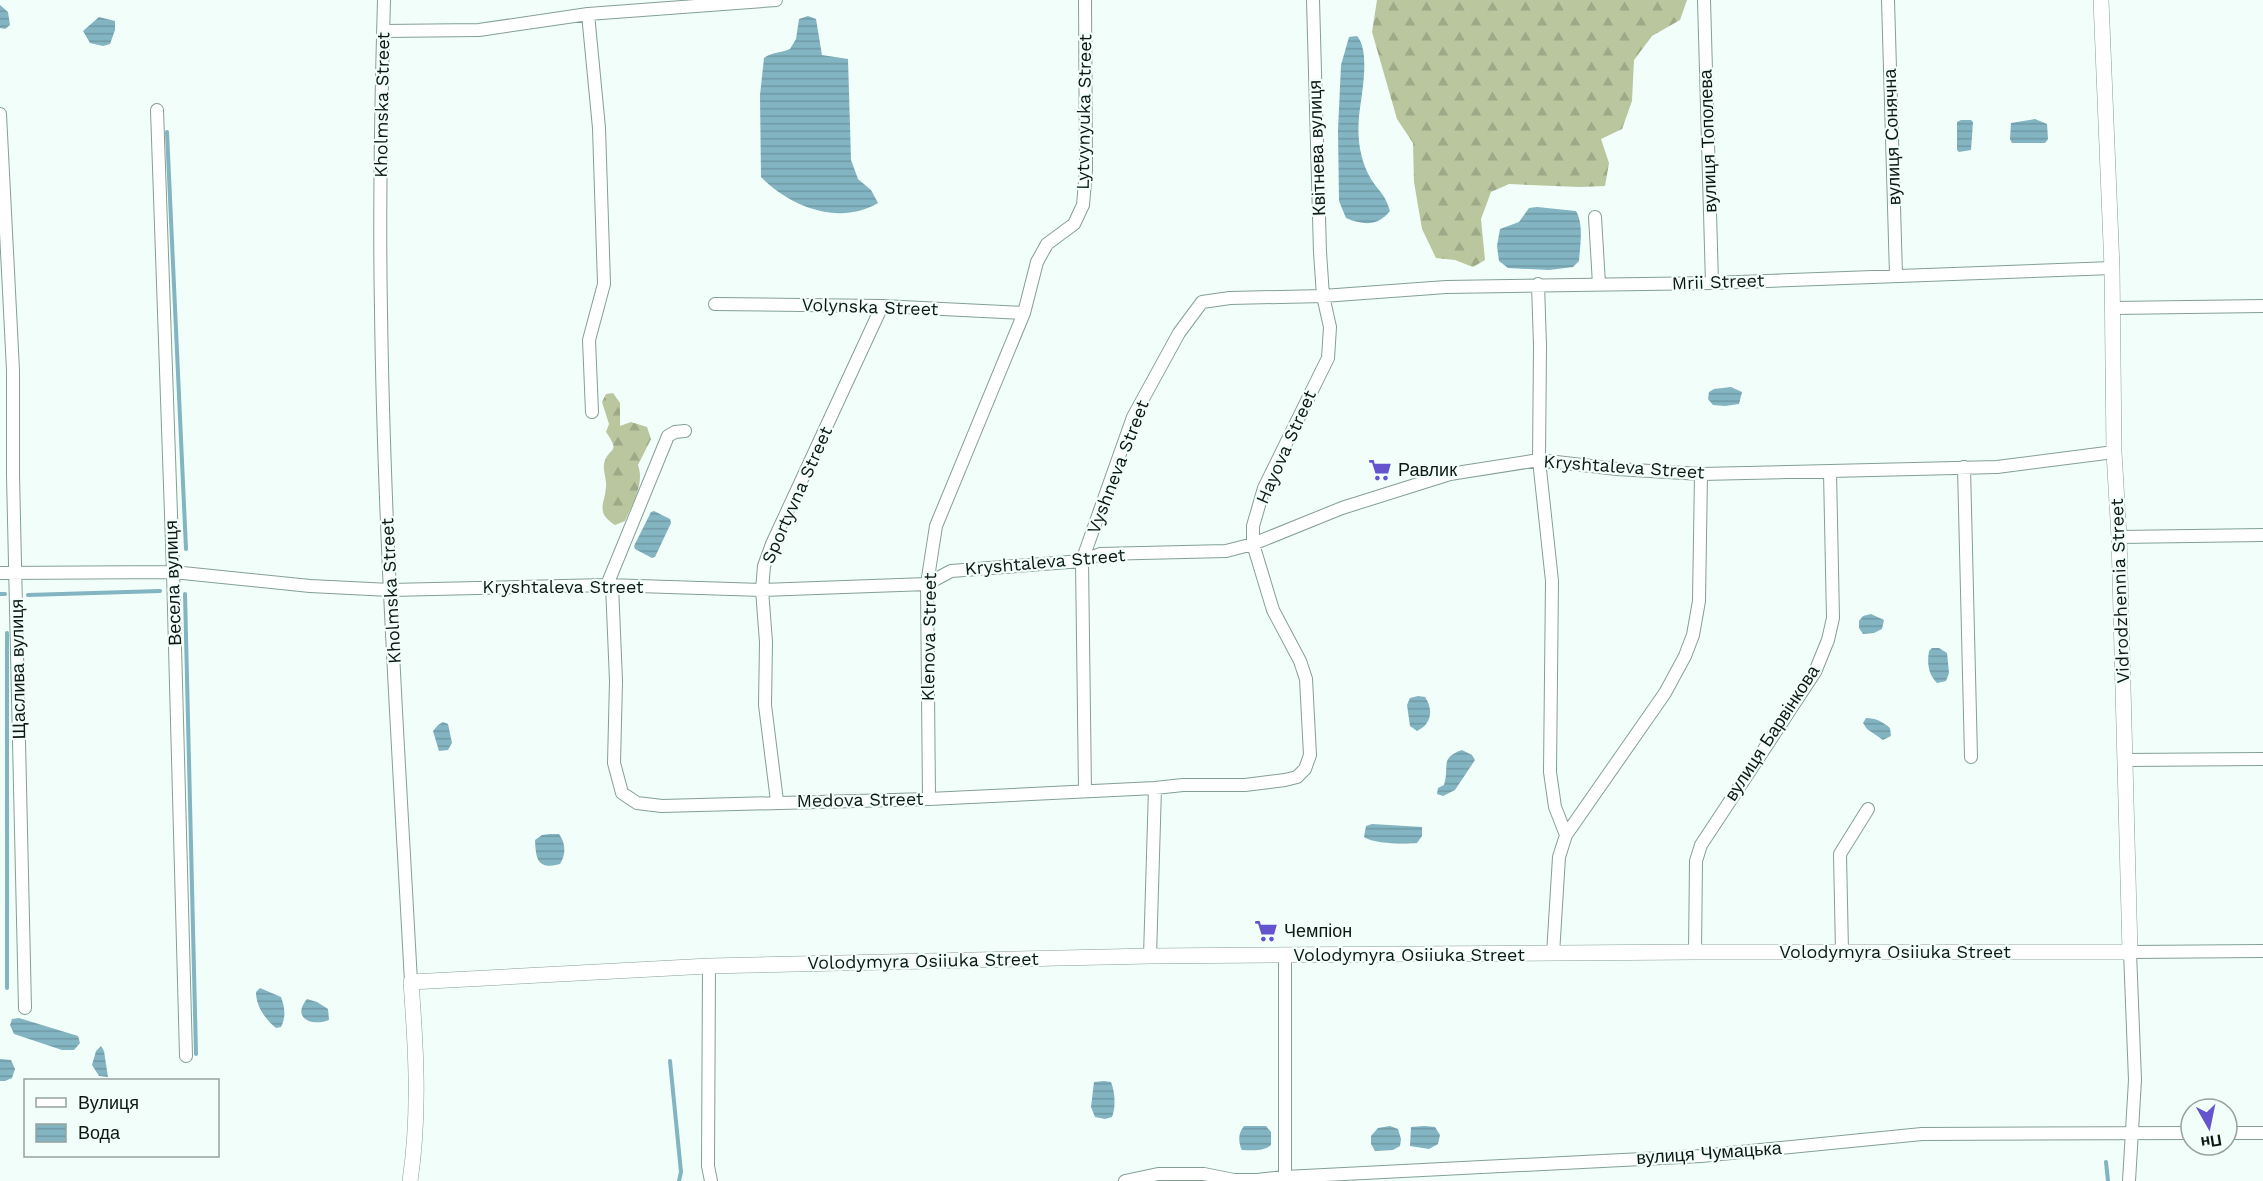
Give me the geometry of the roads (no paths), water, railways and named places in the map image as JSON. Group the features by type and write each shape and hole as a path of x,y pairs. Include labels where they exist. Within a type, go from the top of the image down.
{"street":[{"name":"Kholmska Street","path":"384,0 380,159 381,310 390,590 411,982 417,1051 417,1112 410,1181"},
{"path":"383,31 479,30 588,14 716,2 776,0"},
{"name":"Lytvynyuka Street","path":"1024,313 1037,262 1047,244 1074,224 1083,205 1086,170 1085,0"},
{"name":"Квітнева вулиця","path":"1313,0 1323,296"},
{"name":"вулиця Тополева","path":"1704,0 1712,283"},
{"name":"вулиця Сонячна","path":"1888,0 1896,275"},
{"name":"Vidrodzhennia Street","path":"2101,0 2112,268 2114,452 2119,537 2130,952 2136,1080 2129,1181"},
{"path":"588,14 599,128 604,284 589,340 592,412"},
{"name":"Весела вулиця","path":"157,110 173,572 186,1056"},
{"name":"Щаслива вулиця","path":"0,114 13,370 25,1008"},
{"path":"1595,217 1599,284"},
{"name":"Mrii Street","path":"1202,302 1230,298 1323,296 1446,287 1712,283 2112,268"},
{"path":"1538,284 1539,460 1552,581 1550,772 1555,807 1566,835"},
{"name":"Hayova Street","path":"1305,769 1310,754 1306,679 1300,661 1273,610 1253,544 1253,526 1264,488 1328,358 1330,327 1323,296"},
{"name":"Vyshneva Street","path":"1085,791 1082,561 1132,417 1179,333 1202,302"},
{"name":"Volynska Street","path":"715,304 882,306 1024,313"},
{"name":"Sportyvna Street","path":"777,801 765,705 766,642 762,590 764,566 772,544 882,306"},
{"path":"2113,308 2263,306"},
{"name":"Klenova Street","path":"929,799 927,584 936,526 1024,313"},
{"path":"610,585 668,436 675,432 685,431"},
{"name":"Kryshtaleva Street","path":"0,573 173,572 310,586 390,590 610,585 762,590 927,584 951,571 1082,561 1100,554 1226,551 1253,544 1342,508 1450,474 1539,460 1617,469 1701,474 1996,467 2114,452"},
{"path":"1964,466 1971,757"},
{"name":"вулиця Барвінкова","path":"1695,952 1695,861 1701,845 1815,672 1828,640 1833,618 1830,472"},
{"path":"1553,954 1559,857 1566,835 1665,693 1685,656 1693,635 1699,602 1701,474"},
{"path":"2119,537 2263,535"},
{"name":"Medova Street","path":"610,585 616,681 614,763 622,793 637,803 662,806 777,801 929,799 1183,785 1245,785 1297,777 1305,769"},
{"path":"2125,760 2263,759"},
{"path":"1150,956 1155,788"},
{"path":"1842,951 1840,854 1868,809"},
{"name":"Volodymyra Osiiuka Street","path":"411,982 709,966 1150,956 1842,951 2263,951"},
{"path":"1285,955 1285,1177"},
{"path":"709,966 708,1166 711,1181"},
{"name":"вулиця Чумацька","path":"1125,1181 1158,1174 1204,1174 1257,1180 1701,1156 1922,1134 2179,1133"},
{"path":"2239,1133 2263,1133"}],"water":[{"path":"0,5 8,12 10,25 5,29 0,28"},
{"path":"808,16 816,19 822,55 848,59 851,160 858,179 871,190 878,203 863,210 832,213 816,210 786,197 761,177 760,95 764,58 790,49 796,39 799,19"},
{"path":"99,17 115,21 115,30 110,44 103,46 90,43 83,31"},
{"path":"1357,36 1364,52 1358,125 1360,149 1367,172 1384,197 1390,211 1380,220 1369,223 1346,218 1339,201 1338,130 1341,65 1349,37"},
{"path":"2035,119 2047,124 2048,139 2045,143 2012,143 2011,123"},
{"path":"1961,120 1973,122 1971,150 1959,152 1957,150 1957,122"},
{"path":"1529,208 1576,211 1580,222 1581,242 1579,261 1573,267 1549,270 1508,268 1499,261 1497,246 1500,229 1519,222"},
{"path":"1731,387 1742,392 1739,404 1713,405 1708,399 1709,392 1714,389"},
{"path":"654,511 670,519 671,523 655,557 652,558 635,549 634,546 651,512"},
{"path":"1871,614 1884,620 1882,629 1874,633 1863,634 1859,628 1859,621 1863,616"},
{"path":"1932,648 1939,648 1947,653 1949,673 1946,681 1937,683 1930,672 1928,655"},
{"path":"1425,697 1428,702 1430,717 1417,731 1410,726 1407,705 1410,698"},
{"path":"1866,718 1885,724 1890,728 1891,736 1883,740 1867,729 1863,723"},
{"path":"443,722 448,724 452,743 448,750 439,751 433,731"},
{"path":"1462,750 1472,755 1475,760 1455,790 1443,796 1437,794 1438,788 1444,785 1450,756"},
{"path":"1372,824 1422,827 1422,836 1417,843 1375,841 1364,837 1366,826"},
{"path":"559,834 563,841 564,853 560,864 542,864 537,858 535,840 542,835"},
{"path":"260,988 281,997 284,1020 281,1027 276,1028 262,1012 256,992"},
{"path":"307,999 328,1009 329,1020 316,1022 302,1016 301,1011"},
{"path":"19,1018 78,1036 80,1043 74,1050 62,1050 14,1034 10,1025 12,1019"},
{"path":"101,1046 104,1051 108,1077 99,1076 92,1065 96,1051"},
{"path":"0,1059 11,1060 15,1069 12,1078 5,1081 0,1081"},
{"path":"1094,1082 1111,1082 1114,1100 1112,1117 1105,1119 1095,1117 1091,1107"},
{"path":"1244,1126 1266,1126 1271,1132 1271,1145 1261,1150 1242,1150 1239,1138"},
{"path":"1390,1126 1398,1129 1401,1139 1400,1146 1393,1150 1375,1151 1371,1144 1371,1136 1378,1128"},
{"path":"1411,1127 1435,1127 1440,1135 1438,1144 1429,1149 1410,1146"}],"waterway":[{"path":"167,132 186,549"},
{"path":"28,595 160,591"},
{"path":"0,594 5,594"},
{"path":"185,594 196,1054"},
{"path":"7,633 7,988"},
{"path":"670,1061 681,1172 679,1181"},
{"path":"2106,1162 2108,1181"}],"place":[{"name":"Равлик","path":"1380,470"},
{"name":"Чемпіон","path":"1266,931"}]}
